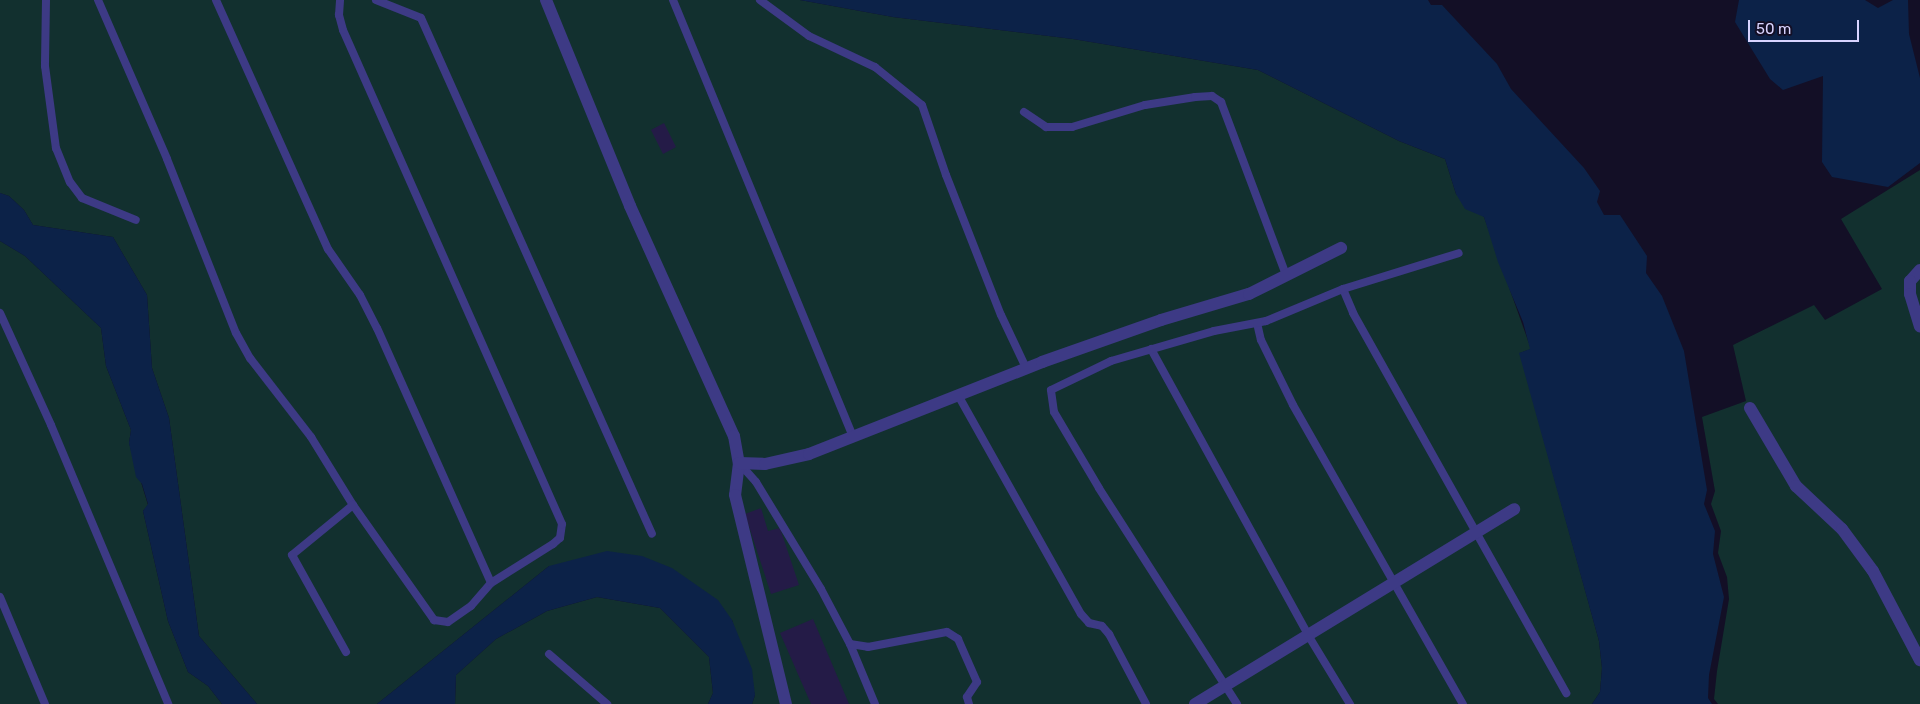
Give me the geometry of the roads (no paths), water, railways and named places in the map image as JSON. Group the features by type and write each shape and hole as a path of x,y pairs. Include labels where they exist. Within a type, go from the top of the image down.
{"street":[{"path":"546,0 630,206 734,436 739,462 735,495 786,704"},
{"path":"739,462 765,464 809,454 1026,368 1161,320 1249,294 1341,248"},
{"path":"1920,270 1910,281 1910,294 1920,327"},
{"path":"1750,408 1796,486 1842,529 1873,571 1917,646 1920,660"},
{"path":"1195,704 1514,509"}],"lane":[{"path":"46,0 45,66 56,148 70,182 82,198 136,220"},
{"path":"98,0 171,168 236,333 271,387 311,437 353,505 434,620 441,624 456,618 491,584 553,544 560,538 562,524 343,30 339,15 340,0"},
{"path":"216,0 328,249 360,295 377,328 491,584"},
{"path":"376,0 421,18 652,534"},
{"path":"673,0 853,436"},
{"path":"760,0 809,36 875,67 922,105 949,185 1001,315 1026,368"},
{"path":"1024,112 1046,127 1072,127 1154,104 1212,96 1221,102 1286,275"},
{"path":"1237,704 1227,685 1099,488 1054,412 1051,390 1111,361 1151,349 1257,323 1297,310 1343,290 1459,253"},
{"path":"1343,290 1353,313 1566,693"},
{"path":"0,313 51,425 168,704"},
{"path":"1257,323 1262,340 1293,405 1396,581 1463,704"},
{"path":"1151,349 1308,634 1350,704"},
{"path":"958,395 1082,614 1089,623 1102,626 1109,634 1146,704"},
{"path":"739,462 756,482 821,589 850,644 875,704"},
{"path":"346,652 292,555 353,505"},
{"path":"0,597 44,704"},
{"path":"850,644 868,647 947,632 958,640 977,682 967,697 969,704"},
{"path":"549,654 607,704"}],"water":[{"path":"800,0 1428,0 1431,5 1442,5 1497,64 1511,89 1584,168 1600,191 1597,202 1604,215 1620,215 1647,256 1646,273 1662,296 1684,351 1707,490 1704,504 1715,531 1713,554 1724,597 1709,675 1708,698 1712,704 1592,704 1600,692 1602,668 1599,641 1519,353 1530,349 1523,322 1498,262 1484,217 1465,209 1456,194 1445,159 1399,141 1258,70 1073,39 893,17"},
{"path":"1739,0 1865,0 1878,8 1893,0 1908,0 1909,34 1920,78 1920,163 1888,187 1832,177 1822,162 1823,76 1783,90 1770,79 1735,22"},
{"path":"0,193 9,196 24,210 33,225 113,237 147,295 152,368 169,418 199,636 257,704 222,704 208,686 188,672 168,621 143,511 148,504 142,484 136,477 129,443 131,430 106,366 101,328 25,256 0,241"},
{"path":"607,551 642,556 672,568 718,600 732,620 752,669 755,695 752,704 708,704 713,693 709,657 660,608 597,597 547,611 496,639 456,675 455,704 377,704 549,566"}]}
